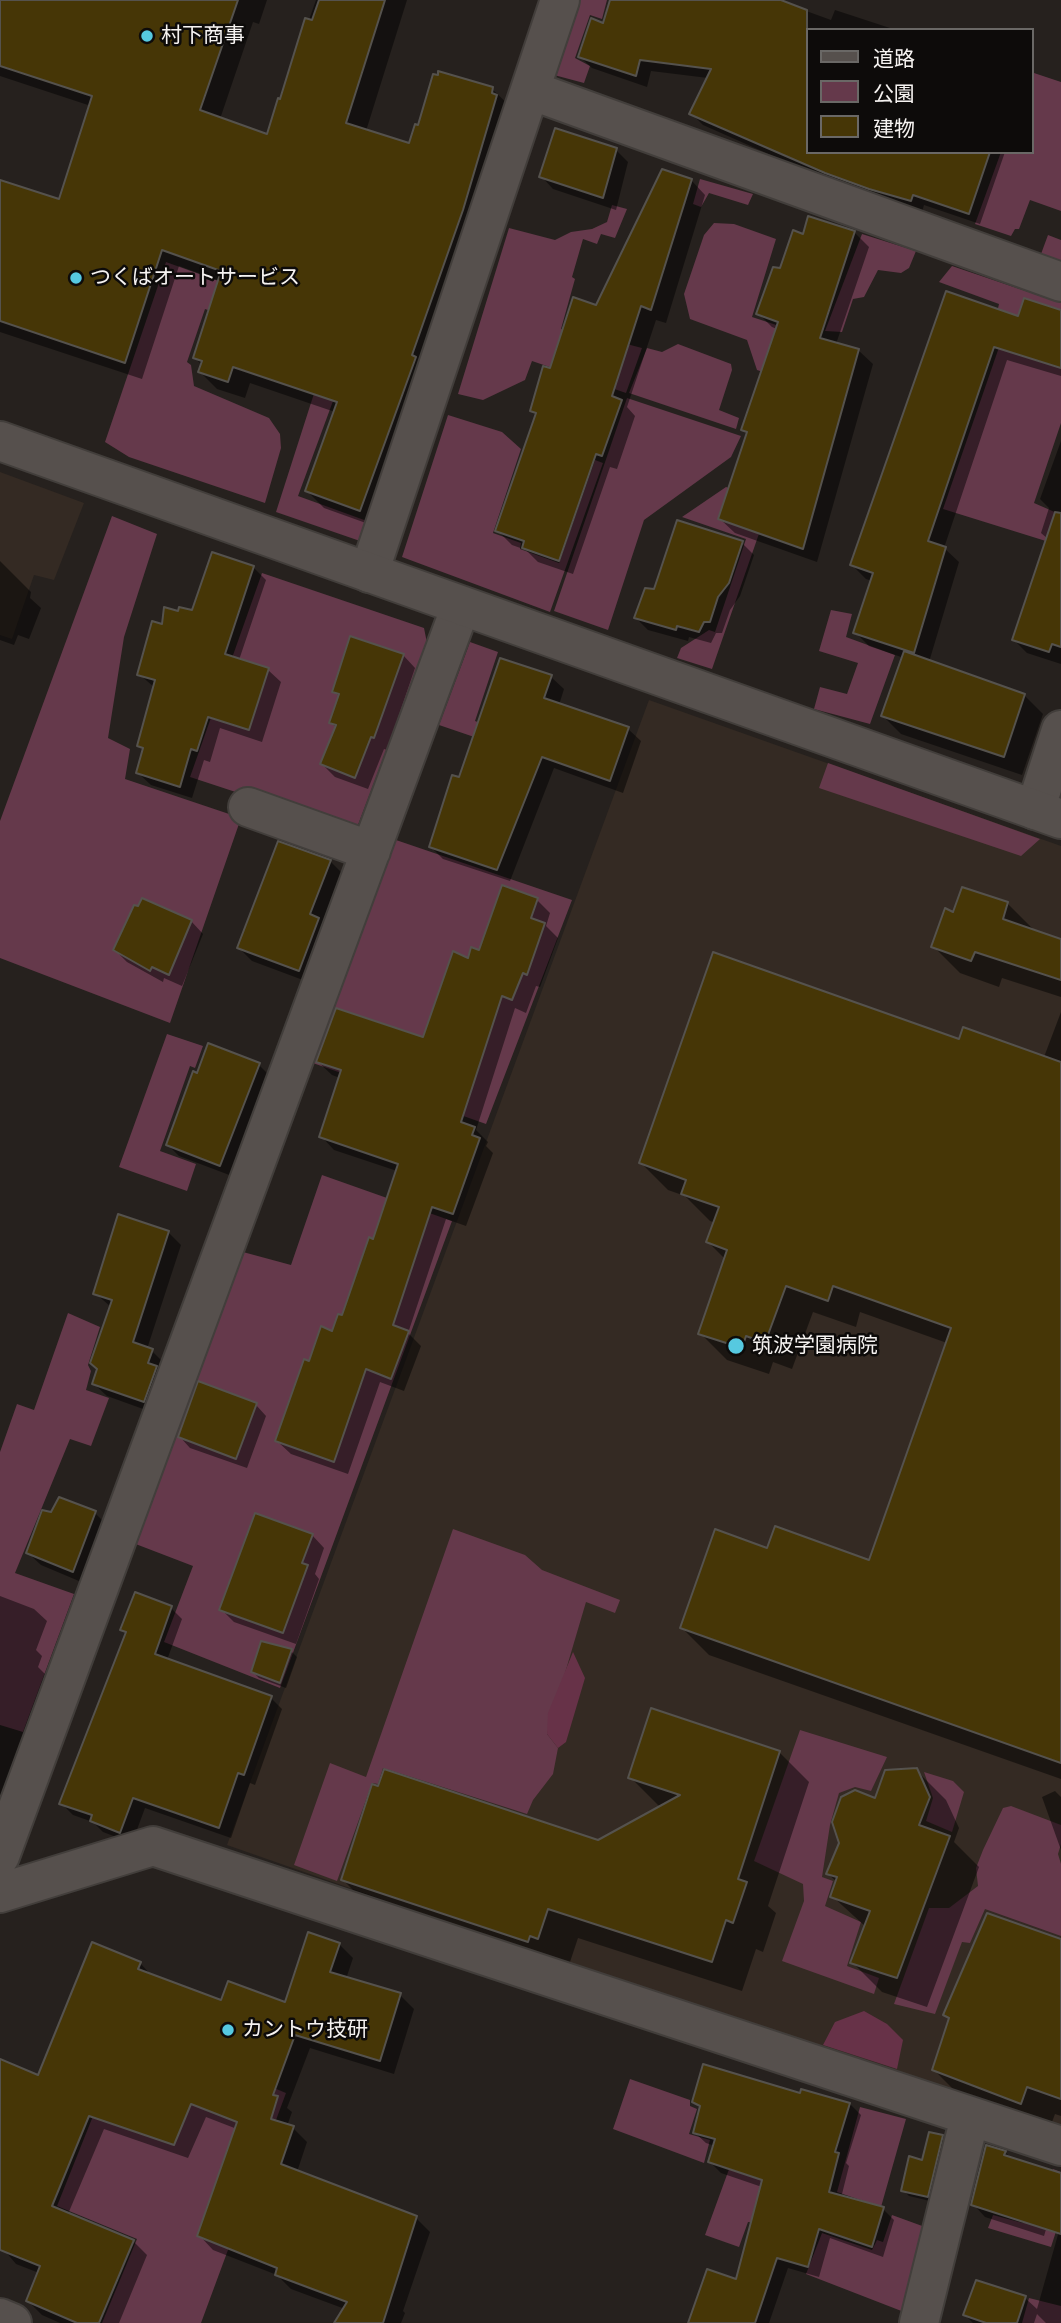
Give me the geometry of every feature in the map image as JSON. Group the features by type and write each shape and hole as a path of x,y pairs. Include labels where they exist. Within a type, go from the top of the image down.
{"street":[{"path":"369,573 560,0"},
{"path":"530,90 1061,282"},
{"path":"0,441 1048,814 1061,730"},
{"path":"0,1856 461,606"},
{"path":"248,807 371,850"},
{"path":"0,1893 153,1846 1061,2146"},
{"path":"919,2323 970,2117"},
{"path":"0,2318 12,2323"}],"shaded area":[{"path":"0,472 84,503 54,580 34,575 12,639 0,635"},
{"name":"筑波学園病院","path":"649,700 1061,846 1061,2129 715,2016 227,1845"},
{"path":"573,1652 585,1678 566,1742 558,1748 547,1734 548,1713"},
{"path":"864,2011 887,2024 903,2040 897,2069 823,2045 835,2022"}],"green space":[{"path":"578,0 607,0 602,19 590,15 575,58 590,66 584,83 554,75"},
{"path":"1033,73 1061,82 1061,211 1030,200 1019,229 1015,229 1011,236 975,224 1000,154 1033,154"},
{"path":"700,179 753,194 748,205 709,193 701,207 693,204"},
{"path":"612,205 627,209 615,238 601,234 597,244 583,239 561,329 600,343 604,338 642,348 626,393 532,361 525,380 483,400 458,394 509,228 555,240 571,232 592,229 607,222"},
{"path":"714,223 734,224 776,239 752,317 822,340 806,386 757,370 747,340 690,319 684,294 704,235"},
{"path":"862,234 916,251 909,268 901,273 878,270 864,297 853,299 842,332 825,331"},
{"path":"1048,235 1061,240 1061,261 1041,254"},
{"path":"166,262 263,297 256,326 205,309 187,362 191,365 194,386 269,418 280,434 281,448 265,503 129,457 105,442"},
{"path":"952,266 1061,303 1061,423 1034,503 1057,513 1049,542 943,509 1006,327 995,321 999,304 939,282"},
{"path":"335,328 357,336 298,496 367,521 360,541 276,512"},
{"path":"678,344 731,364 732,370 719,410 739,418 736,429 629,393 647,348 662,352"},
{"path":"627,398 741,436 731,457 644,520 608,630 554,611"},
{"path":"448,415 502,432 521,449 493,533 521,543 520,549 559,563 595,460 603,463 550,612 402,557"},
{"path":"726,487 770,502 712,669 677,658 681,648 709,630 715,632 746,539 682,517"},
{"path":"112,516 157,534 124,637 108,738 130,749 125,779 241,818 170,1023 0,958 0,821"},
{"path":"262,573 424,628 427,643 358,825 351,830 190,777"},
{"path":"831,610 852,614 846,637 895,655 870,724 814,709 820,687 847,694 858,663 819,651"},
{"path":"470,642 498,652 475,721 528,740 524,754 439,725"},
{"path":"828,763 1040,839 1021,856 819,788"},
{"path":"396,840 572,900 486,1124 310,1062"},
{"path":"167,1034 203,1046 195,1068 190,1066 160,1151 196,1164 187,1191 119,1167"},
{"path":"322,1175 452,1221 280,1688 164,1642 193,1566 133,1543 243,1252 291,1265"},
{"path":"68,1313 100,1327 88,1365 91,1371 86,1390 109,1398 91,1446 70,1439 15,1573 74,1594 23,1732 0,1725 0,1452 17,1404 34,1410"},
{"path":"453,1529 525,1555 542,1570 620,1600 615,1613 586,1602 547,1734 558,1748 553,1774 533,1800 527,1814 383,1768 378,1784 372,1783 337,1881 294,1865 330,1763 366,1777"},
{"path":"800,1730 887,1757 871,1791 855,1787 839,1793 830,1825 822,1877 833,1881 825,1906 861,1922 847,1966 879,1978 874,1994 782,1961 804,1901 803,1884 754,1861"},
{"path":"924,1772 953,1781 964,1792 952,1832 926,1821 933,1798"},
{"path":"1011,1806 1061,1825 1058,1854 1061,1864 1061,1936 985,1909 970,1943 962,1942 935,2014 894,2004 929,1908 949,1908 978,1886 976,1868 983,1850 1003,1808"},
{"path":"152,2037 286,2093 201,2323 102,2323 137,2239 57,2206 101,2096"},
{"path":"630,2079 690,2100 690,2106 697,2109 689,2134 710,2140 704,2163 613,2129"},
{"path":"860,2107 906,2119 881,2207 837,2192"},
{"path":"740,2139 770,2149 757,2223 748,2222 739,2247 705,2235"},
{"path":"1053,2169 1061,2172 1061,2216 1051,2247 988,2228 993,2215 1023,2223 1026,2218 1036,2221"},
{"path":"892,2215 925,2227 904,2312 806,2274 822,2233 872,2250 877,2240 883,2242"},
{"path":"1029,2298 1061,2306 1061,2323 1022,2323"}],"building":[{"path":"0,0 238,0 200,110 267,134 305,18 312,20 319,0 385,0 346,123 409,143 415,124 418,125 433,74 438,75 438,71 493,87 492,93 497,95 463,210 412,355 416,357 360,511 305,491 337,402 233,367 228,382 198,372 202,361 193,358 221,271 162,250 125,363 0,321 0,180 59,199 92,96 0,66"},
{"path":"610,0 781,0 807,10 806,154 989,154 969,214 913,195 911,201 869,189 825,173 689,114 711,69 640,60 636,76 578,57 591,18 603,23"},
{"path":"555,128 617,148 603,198 539,177"},
{"path":"662,169 692,179 651,310 641,306 612,396 622,400 602,456 596,454 559,561 522,548 524,541 495,531 536,413 530,411 543,366 550,368 573,297 596,305"},
{"path":"808,216 855,231 820,338 859,349 803,549 718,519 747,432 741,430 778,322 756,314 773,267 780,268 793,230 803,234"},
{"path":"946,291 1018,316 1024,298 1061,310 1061,368 994,347 928,541 946,547 914,653 853,633 873,573 850,565"},
{"path":"1055,512 1061,513 1061,647 1052,644 1049,652 1012,640"},
{"path":"677,520 743,541 729,583 718,597 710,622 704,622 699,632 677,626 676,630 634,618 645,588 654,589"},
{"path":"212,552 254,566 225,654 269,668 249,730 208,717 197,751 191,749 180,787 136,773 143,748 137,746 155,680 137,675 152,621 162,624 164,607 178,611 179,607 192,610"},
{"path":"350,636 404,654 374,738 371,737 355,778 320,764 336,725 329,723 339,694 332,692"},
{"path":"904,651 1025,694 1004,757 881,716"},
{"path":"500,658 552,675 544,698 629,727 610,781 542,757 497,870 429,847 452,775 459,777"},
{"path":"278,841 331,860 310,914 319,918 299,971 237,948"},
{"path":"502,885 538,898 531,918 545,923 527,975 523,973 512,1000 502,996 461,1122 475,1127 472,1135 480,1138 453,1214 432,1207 393,1325 409,1331 391,1379 366,1369 334,1462 275,1441 304,1359 309,1361 321,1326 332,1331 338,1314 342,1315 369,1237 373,1239 398,1164 319,1137 341,1070 316,1062 336,1008 423,1037 453,951 468,958 471,947 479,950"},
{"path":"962,887 1008,902 1003,919 1061,939 1061,980 975,952 971,961 931,947 945,908 953,912"},
{"path":"142,898 192,920 169,975 152,967 150,971 113,950 134,905 138,906"},
{"path":"713,952 959,1039 963,1027 1061,1062 1061,1763 680,1628 715,1529 767,1548 775,1526 869,1560 951,1328 833,1286 828,1301 786,1286 765,1343 746,1336 742,1348 698,1334 727,1250 706,1242 719,1207 681,1194 686,1180 639,1163"},
{"path":"208,1043 260,1063 220,1166 166,1145 193,1071 197,1073"},
{"path":"118,1214 169,1231 133,1342 153,1349 148,1363 157,1366 144,1402 92,1384 97,1369 90,1363 112,1300 93,1294"},
{"path":"198,1381 257,1403 236,1459 178,1437"},
{"path":"59,1497 96,1511 73,1572 26,1553 42,1510 51,1512"},
{"path":"255,1513 313,1534 302,1563 308,1565 283,1633 219,1610"},
{"path":"135,1592 172,1606 155,1654 272,1696 244,1775 238,1773 219,1828 133,1798 120,1833 90,1821 92,1815 59,1804 126,1632 120,1630"},
{"path":"261,1641 292,1649 280,1683 251,1672"},
{"path":"651,1708 780,1751 738,1879 747,1882 733,1923 726,1920 712,1962 548,1909 538,1939 530,1936 528,1942 341,1880 372,1784 378,1786 384,1769 598,1840 680,1795 628,1778"},
{"path":"917,1768 930,1797 919,1825 950,1836 897,1978 850,1963 870,1911 830,1897 837,1877 826,1874 839,1843 832,1822 841,1797 855,1790 875,1798 885,1770"},
{"path":"987,1913 1061,1939 1061,2099 1027,2087 1021,2104 932,2070 949,2018 943,2015"},
{"path":"308,1932 340,1943 330,1972 401,1993 380,2061 295,2035 273,2095 278,2096 271,2119 294,2126 281,2164 417,2216 383,2323 334,2323 347,2302 275,2275 277,2268 197,2236 237,2122 191,2104 174,2145 89,2116 52,2206 134,2240 99,2323 77,2323 26,2301 40,2266 0,2250 0,2059 38,2075 92,1942 141,1962 138,1969 221,2000 228,1981 285,2002"},
{"path":"703,2064 800,2093 801,2089 850,2103 835,2152 839,2153 829,2192 884,2207 872,2247 819,2229 808,2267 777,2258 755,2323 688,2323 707,2269 736,2279 762,2180 708,2162 715,2139 693,2133 700,2106 692,2102"},
{"path":"929,2132 943,2135 928,2197 901,2191 909,2156 922,2160"},
{"path":"986,2145 1006,2151 1004,2155 1061,2173 1061,2234 971,2205"},
{"path":"976,2280 1026,2296 1017,2323 986,2323 963,2315"}],"place":[{"name":"村下商事","path":"147,36"},
{"name":"つくばオートサービス","path":"76,278"},
{"name":"筑波学園病院","path":"736,1346"},
{"name":"カントウ技研","path":"228,2030"}]}
